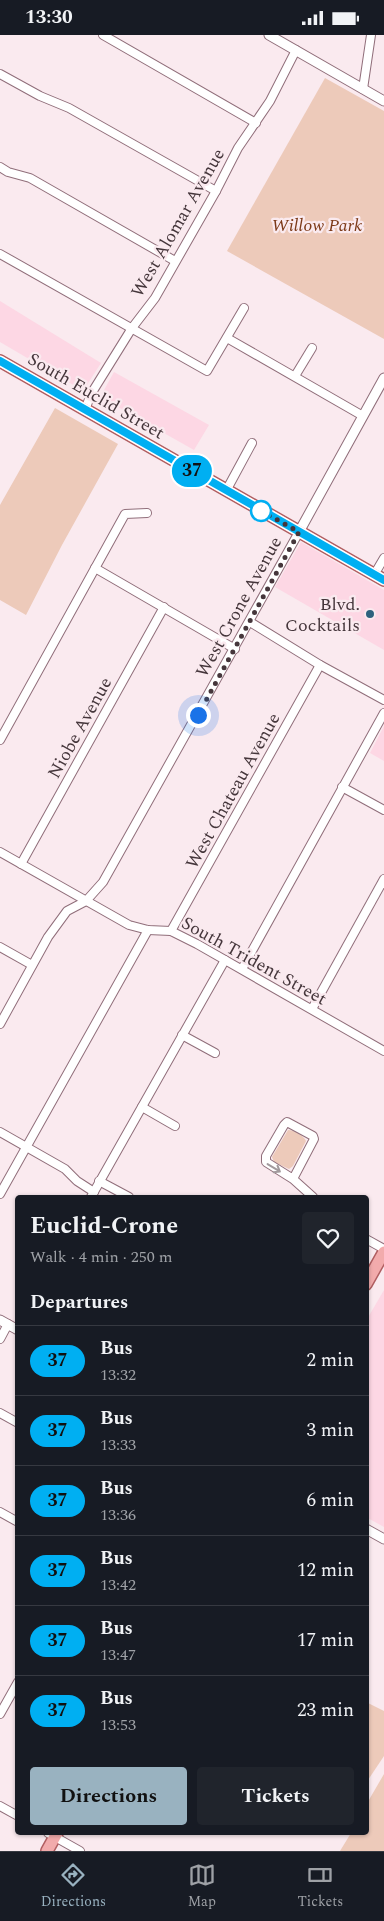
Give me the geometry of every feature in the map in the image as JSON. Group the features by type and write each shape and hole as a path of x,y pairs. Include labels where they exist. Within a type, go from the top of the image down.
{"main road":[{"name":"South Euclid Street","path":"0,361 379,577"},
{"path":"369,1278 384,1250"},
{"path":"47,1851 53,1835"}],"street":[{"path":"103,35 256,123"},
{"path":"269,35 384,101"},
{"path":"363,89 371,35"},
{"name":"West Alomar Avenue","path":"85,410 91,394 132,329 155,298 216,191 238,148 270,101 296,51"},
{"path":"0,74 40,96 69,108 216,191"},
{"path":"0,167 8,172 30,178 175,261"},
{"path":"0,254 207,371 244,309"},
{"path":"227,338 363,416"},
{"path":"294,376 312,348"},
{"name":"West Crone Avenue","path":"0,1024 48,937 67,911 86,901 103,882 235,649 384,378"},
{"path":"226,491 252,443"},
{"path":"0,740 125,514 147,513"},
{"path":"379,577 384,558"},
{"path":"96,568 235,649"},
{"name":"Niobe Avenue","path":"21,864 164,607"},
{"path":"250,622 320,665 384,700"},
{"name":"West Chateau Avenue","path":"171,931 320,665"},
{"path":"242,969 384,713"},
{"path":"342,787 384,810"},
{"name":"South Trident Street","path":"0,852 129,925 148,930 171,931 384,1050"},
{"path":"312,1009 384,879"},
{"path":"0,1194 148,930"},
{"path":"0,947 32,965"},
{"path":"0,1132 65,1169 92,1195 225,960"},
{"path":"182,1035 215,1053"},
{"path":"142,1107 175,1126"},
{"path":"293,1179 314,1137 288,1122 284,1125 266,1160 268,1165 293,1179 311,1195"},
{"path":"99,1181 125,1195"},
{"path":"369,1241 384,1250"},
{"path":"0,1339 12,1326"},
{"path":"0,1413 15,1421"},
{"path":"0,1512 15,1520"},
{"path":"369,1531 384,1539"},
{"path":"0,1713 15,1687"},
{"path":"0,1806 15,1814"},
{"path":"55,1835 80,1851"}],"shaded area":[{"path":"0,301 101,363 85,388 75,386 0,342"},
{"path":"114,372 209,425 194,450 104,398 103,392"},
{"path":"301,542 384,590 384,650 275,587"},
{"path":"384,726 384,761 370,753"},
{"path":"384,1290 384,1527 369,1519 369,1316"}],"green space":[{"name":"Willow Park","path":"325,78 384,111 384,339 227,251"},
{"path":"55,408 118,444 26,615 0,600 0,505"},
{"path":"288,1130 303,1137 306,1141 293,1166 289,1169 274,1162 272,1157"},
{"path":"369,1704 384,1711 384,1756 369,1778"},
{"path":"384,1774 384,1851 340,1851 350,1835 369,1835 369,1800"}],"bus line":[{"name":"37","path":"0,361 384,580"}],"place":[{"name":"Blvd. Cocktails","path":"370,614"}],"route":[{"path":"198,715 299,532 258,509 261,511"}]}
